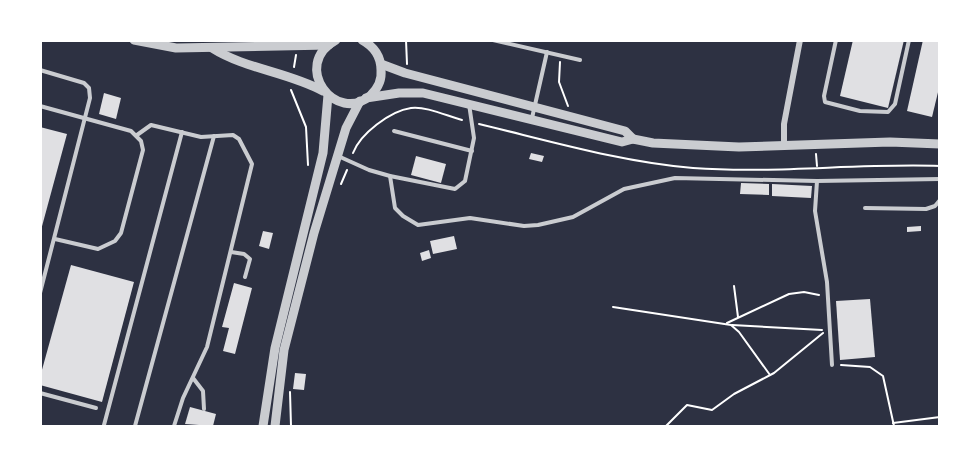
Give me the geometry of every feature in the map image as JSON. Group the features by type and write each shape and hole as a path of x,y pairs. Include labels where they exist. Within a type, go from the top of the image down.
{"street":[{"path":"134,40 176,48 333,43"},
{"path":"275,426 284,350 314,233 346,128 363,99 379,83 381,64 372,44 362,40"},
{"path":"784,145 784,124 800,40"},
{"path":"263,426 275,348 323,153 327,94 320,83 317,68 320,58 333,43"},
{"path":"212,48 230,59 291,77 343,102 399,93 423,93 622,142 633,139 653,143 739,147 890,142 939,144"},
{"path":"381,64 405,73 625,131 633,139"}],"lane":[{"path":"493,40 580,60"},
{"path":"836,40 824,96 825,102 877,113 888,112 895,104 909,40"},
{"path":"532,119 548,52"},
{"path":"40,70 87,85 90,98 40,294"},
{"path":"338,156 390,176 455,189 465,181 472,151 475,130 468,109 469,103"},
{"path":"40,106 137,135"},
{"path":"137,135 152,125 201,137 223,134 238,139 252,164 207,348 174,426"},
{"path":"394,131 472,151"},
{"path":"104,425 182,132"},
{"path":"55,239 98,249 115,241 121,233 143,150 137,135"},
{"path":"135,426 214,136"},
{"path":"390,176 395,208 418,225 471,218 524,226 573,217 624,189 675,178 817,181 939,179"},
{"path":"817,181 815,211 824,260 832,365"},
{"path":"865,208 927,209 935,206 939,200"},
{"path":"231,252 250,259 245,277"},
{"path":"40,261 48,264"},
{"path":"193,378 203,391 204,409"},
{"path":"40,393 96,408"}],"path":[{"path":"561,55 558,74 568,108 567,116"},
{"path":"560,144 564,128"},
{"path":"734,286 738,317"},
{"path":"725,324 798,292 827,297"},
{"path":"613,307 731,325 828,331"},
{"path":"731,325 739,332 770,375"},
{"path":"666,426 687,405 712,410 734,394 770,375 828,331"},
{"path":"832,365 870,368 883,376 894,425 939,417"}],"building":[{"path":"853,40 904,40 888,108 840,96"},
{"path":"923,40 940,40 940,84 932,117 907,111"},
{"path":"104,93 121,98 116,119 99,114"},
{"path":"40,127 67,134 41,230 40,230"},
{"path":"531,153 544,156 542,162 529,159"},
{"path":"416,156 446,164 441,183 411,175"},
{"path":"741,183 769,184 769,195 740,194"},
{"path":"772,184 812,186 811,198 772,196"},
{"path":"921,226 921,231 907,232 907,227"},
{"path":"263,231 273,233 269,249 259,246"},
{"path":"454,236 457,249 433,254 430,241"},
{"path":"429,250 431,258 422,261 420,253"},
{"path":"71,265 134,282 102,402 40,385 40,377"},
{"path":"234,283 252,288 235,354 223,351 229,328 222,327"},
{"path":"870,299 875,357 840,360 836,301"},
{"path":"295,373 306,374 304,390 293,389"},
{"path":"190,407 216,414 213,426 185,424"}]}
